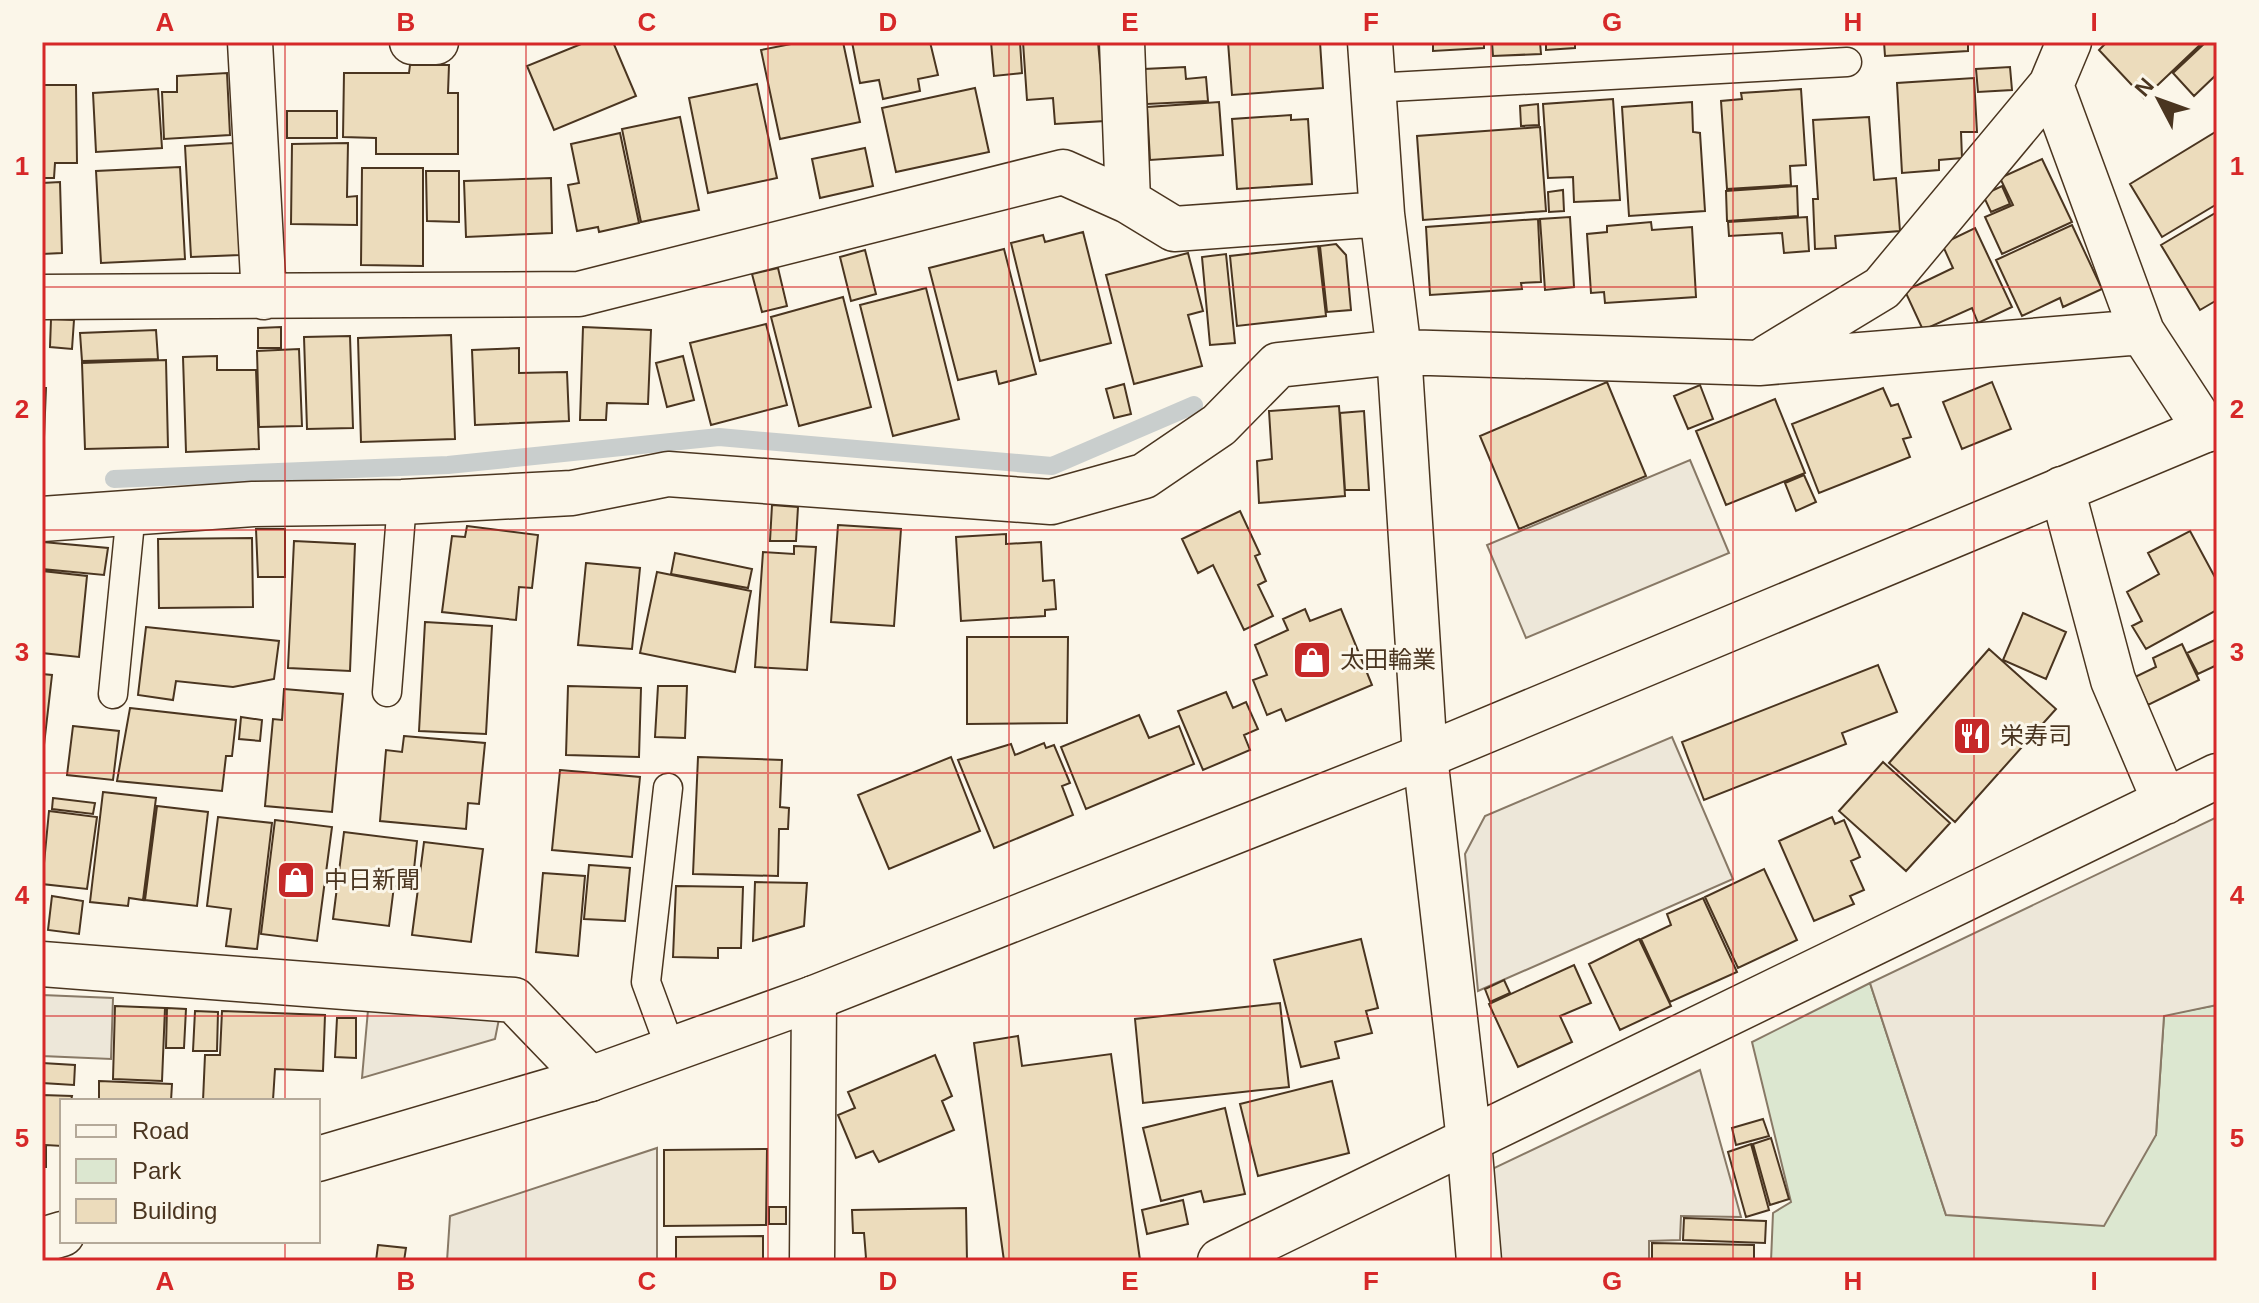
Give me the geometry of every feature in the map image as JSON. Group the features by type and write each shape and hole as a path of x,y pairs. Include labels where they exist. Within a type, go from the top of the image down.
{"street":[{"path":"250,42 264,297"},
{"path":"412,42 436,42"},
{"path":"1122,42 1128,201"},
{"path":"1370,42 1382,214 1399,352 1425,756 1469,1141 1479,1261"},
{"path":"1759,363 1882,288 2051,85 2069,42"},
{"path":"320,1158 590,1079 814,998 1425,756 2211,427 2142,332 2051,85"},
{"path":"42,297 579,294 1063,172 1128,201 1174,229 1382,214"},
{"path":"42,519 253,504 402,502 572,493 668,474 1051,502 1144,476 1219,425 1278,365 1399,352 1759,363 2142,332"},
{"path":"2062,489 2113,680 2165,802"},
{"path":"1220,1261 2217,776"},
{"path":"42,964 514,1000 590,1079"},
{"path":"812,1261 814,998"}],"lane":[{"path":"1372,88 1847,62"},
{"path":"387,692 402,502"},
{"path":"113,694 131,512"},
{"path":"668,788 646,982 671,1050"}],"green space":[{"path":"1870,983 1946,1215 2156,1135 2164,1015 2217,1005 2217,1261 1771,1261 1773,1213 1791,1202 1752,1042"}],"shaded area":[{"path":"1690,460 1729,553 1526,638 1487,545"},
{"path":"1672,737 1733,879 1478,991 1465,854 1485,816"},
{"path":"2217,817 2217,1005 2164,1016 2156,1135 2104,1226 1946,1215 1870,983"},
{"path":"42,995 113,998 111,1059 42,1056"},
{"path":"368,1010 499,1019 495,1039 362,1078"},
{"path":"1700,1070 1741,1217 1681,1216 1680,1240 1649,1241 1649,1261 1500,1261 1492,1169"},
{"path":"657,1148 657,1261 447,1261 450,1216"}],"building":[{"path":"586,42 613,42 636,96 554,130 527,66"},
{"path":"801,42 843,42 860,122 780,139 761,50"},
{"path":"852,42 930,42 938,75 918,79 920,91 883,99 879,80 860,83"},
{"path":"991,42 1020,42 1022,73 994,76"},
{"path":"1023,42 1098,42 1105,121 1055,124 1053,98 1027,100"},
{"path":"1228,42 1320,42 1323,88 1232,95"},
{"path":"1433,42 1484,42 1484,48 1433,51"},
{"path":"1492,42 1540,42 1541,54 1493,56"},
{"path":"1546,42 1575,42 1575,48 1546,50"},
{"path":"1884,42 1968,42 1968,51 1885,56"},
{"path":"2107,42 2203,42 2144,98 2099,50"},
{"path":"2206,42 2217,42 2217,74 2194,96 2173,73"},
{"path":"410,65 449,65 448,93 458,93 458,154 376,154 376,138 343,137 344,73 409,73"},
{"path":"1185,67 1186,79 1206,77 1208,101 1147,104 1144,69"},
{"path":"2010,67 2012,90 1978,92 1976,69"},
{"path":"227,73 230,135 164,139 162,92 177,92 177,76"},
{"path":"1974,78 1977,132 1961,132 1962,158 1939,160 1939,170 1902,173 1897,83"},
{"path":"757,84 777,178 708,193 689,98"},
{"path":"42,85 76,85 77,163 55,163 54,178 42,178"},
{"path":"975,88 989,152 896,172 882,108"},
{"path":"158,89 162,148 96,152 93,93"},
{"path":"1801,89 1806,165 1790,166 1791,185 1727,189 1721,101 1742,99 1741,93"},
{"path":"1613,99 1620,200 1574,202 1573,177 1548,178 1543,104"},
{"path":"1219,102 1223,155 1150,160 1147,107"},
{"path":"1692,102 1693,132 1700,133 1705,211 1629,216 1622,107"},
{"path":"1538,104 1539,125 1521,126 1520,106"},
{"path":"287,111 337,111 337,138 287,138"},
{"path":"1291,115 1291,120 1308,119 1312,184 1237,189 1232,119"},
{"path":"680,117 699,210 641,222 622,129"},
{"path":"1869,117 1874,180 1896,178 1900,231 1835,236 1836,248 1815,249 1813,199 1818,199 1813,120"},
{"path":"1540,127 1546,211 1423,220 1417,136"},
{"path":"2217,131 2217,204 2162,237 2130,184"},
{"path":"620,133 639,223 599,232 598,227 577,231 568,185 579,183 571,144"},
{"path":"234,143 240,255 191,257 185,146"},
{"path":"348,143 347,197 357,196 357,225 291,224 292,144"},
{"path":"865,148 873,186 820,198 812,159"},
{"path":"2042,159 2072,222 2002,254 1985,217 2013,205 2000,178"},
{"path":"180,167 185,259 101,263 96,171"},
{"path":"362,168 423,168 423,266 361,265"},
{"path":"426,171 459,171 459,222 427,221"},
{"path":"551,178 552,233 466,237 464,181"},
{"path":"60,182 62,253 42,254 42,183"},
{"path":"1797,186 1798,216 1727,221 1726,191"},
{"path":"2002,186 2010,204 1991,212 1983,195"},
{"path":"1563,190 1564,211 1549,212 1548,192"},
{"path":"2217,212 2217,300 2200,310 2161,245"},
{"path":"1570,217 1574,287 1545,290 1540,219"},
{"path":"1807,217 1809,251 1784,253 1782,233 1729,236 1728,222"},
{"path":"1538,219 1541,282 1521,283 1522,289 1430,295 1426,227"},
{"path":"1651,222 1652,230 1692,227 1696,297 1605,303 1604,292 1591,293 1587,234 1607,232 1607,226"},
{"path":"2072,225 2102,289 2063,307 2060,298 2022,316 1996,260"},
{"path":"1975,228 2012,307 1978,323 1972,308 1923,330 1905,291 1953,268 1942,244"},
{"path":"1083,232 1111,343 1040,361 1011,243 1043,235 1045,242"},
{"path":"1336,244 1346,255 1351,310 1327,312 1320,246"},
{"path":"1318,246 1326,316 1237,326 1230,256"},
{"path":"1004,249 1036,374 999,384 996,371 958,380 929,268"},
{"path":"865,250 876,294 851,301 840,257"},
{"path":"1188,253 1203,311 1188,315 1202,366 1134,384 1106,275"},
{"path":"1226,254 1235,343 1210,345 1202,257"},
{"path":"778,268 787,306 762,312 752,274"},
{"path":"926,288 959,419 893,436 860,305"},
{"path":"843,297 871,407 799,426 771,317"},
{"path":"51,319 74,320 72,349 50,347"},
{"path":"766,324 787,405 711,425 690,343"},
{"path":"281,327 281,348 258,348 258,328"},
{"path":"583,327 651,330 648,404 607,403 606,420 580,420"},
{"path":"156,330 158,359 82,361 80,333"},
{"path":"451,335 455,439 361,442 358,338"},
{"path":"350,336 353,428 307,429 304,337"},
{"path":"519,348 519,373 567,372 569,421 475,425 472,350"},
{"path":"299,349 302,426 259,427 257,351"},
{"path":"217,356 217,370 256,370 259,449 186,452 183,357"},
{"path":"683,356 694,400 667,407 656,363"},
{"path":"166,360 168,447 85,449 82,363"},
{"path":"1607,382 1646,476 1519,529 1480,436"},
{"path":"1992,382 2011,429 1962,449 1943,402"},
{"path":"1124,384 1131,414 1114,418 1106,389"},
{"path":"1700,385 1713,419 1688,429 1674,396"},
{"path":"42,388 46,388 43,462 42,462"},
{"path":"1883,388 1891,406 1898,404 1911,437 1903,439 1910,457 1819,493 1792,424"},
{"path":"1775,399 1805,473 1726,505 1696,431"},
{"path":"1339,406 1345,496 1259,503 1257,461 1272,459 1269,411"},
{"path":"1364,411 1369,490 1345,490 1340,413"},
{"path":"1804,475 1816,502 1796,511 1785,483"},
{"path":"772,505 798,507 796,541 770,541"},
{"path":"1240,511 1260,554 1255,556 1266,581 1258,585 1273,616 1244,630 1213,565 1198,573 1182,539"},
{"path":"838,525 901,529 894,626 831,622"},
{"path":"467,526 538,535 532,588 519,587 516,620 442,612 452,536 465,537"},
{"path":"256,529 285,529 285,577 258,577"},
{"path":"2190,531 2217,581 2217,610 2146,649 2132,626 2142,621 2127,592 2159,574 2148,553"},
{"path":"1006,534 1006,544 1041,542 1043,581 1054,580 1056,609 1045,610 1045,616 961,621 956,537"},
{"path":"252,538 253,607 159,608 158,539"},
{"path":"294,541 355,544 350,671 288,668"},
{"path":"43,542 108,548 104,575 42,569"},
{"path":"794,546 816,547 807,670 755,667 763,552 794,554"},
{"path":"675,553 752,569 748,588 671,574"},
{"path":"586,563 640,568 632,649 578,645"},
{"path":"42,571 87,576 79,657 42,653"},
{"path":"657,572 751,591 735,672 640,653"},
{"name":"太田輪業","path":"1305,609 1310,621 1341,609 1372,685 1286,721 1281,709 1267,715 1253,680 1267,675 1255,645 1288,630 1283,619"},
{"path":"2023,613 2066,632 2046,679 2003,660"},
{"path":"425,622 492,626 486,734 419,731"},
{"path":"146,627 279,641 274,679 233,687 176,681 173,700 138,695"},
{"path":"967,637 1068,637 1067,723 967,724"},
{"path":"2217,639 2217,665 2198,674 2187,653"},
{"path":"2182,644 2199,680 2148,705 2135,677 2156,667 2153,658"},
{"name":"栄寿司","path":"1989,649 2056,709 1955,822 1889,763"},
{"path":"1878,665 1897,712 1842,733 1846,744 1704,800 1682,742"},
{"path":"42,674 52,675 44,745 42,744"},
{"path":"568,686 641,688 639,757 566,755"},
{"path":"658,686 687,686 685,738 655,737"},
{"path":"284,689 343,694 332,812 265,806 273,719 282,720"},
{"path":"1226,692 1233,708 1246,702 1258,729 1244,735 1250,750 1203,770 1178,711"},
{"path":"130,708 236,720 232,756 226,756 222,791 117,781"},
{"path":"1139,715 1149,738 1179,726 1194,764 1086,809 1061,747"},
{"path":"241,717 262,720 260,741 239,739"},
{"path":"73,726 119,731 113,780 67,775"},
{"path":"404,736 485,743 479,804 468,803 466,829 380,821 386,750 402,752"},
{"path":"1044,743 1046,748 1054,745 1070,783 1062,786 1073,815 994,848 958,760 1011,744 1015,755"},
{"path":"698,757 782,760 780,807 789,808 788,829 779,829 778,876 693,874"},
{"path":"951,757 980,831 889,869 858,795"},
{"path":"1883,762 1950,823 1906,871 1839,811"},
{"path":"560,770 640,777 632,857 552,850"},
{"path":"103,792 156,798 143,900 129,898 128,906 90,902"},
{"path":"53,798 95,803 93,814 52,809"},
{"path":"157,806 208,812 197,906 145,900"},
{"path":"49,811 97,817 87,889 42,884"},
{"path":"218,817 272,823 257,949 226,946 231,909 207,906"},
{"path":"1832,817 1835,824 1844,820 1860,857 1851,861 1864,890 1850,896 1854,904 1814,921 1779,841"},
{"name":"中日新聞","path":"275,820 332,827 317,941 261,934"},
{"path":"344,832 417,841 412,888 394,886 389,926 333,919"},
{"path":"424,842 483,849 471,942 412,935"},
{"path":"589,865 630,868 625,921 584,919"},
{"path":"1764,869 1797,940 1738,968 1705,897"},
{"path":"543,873 585,876 578,956 536,952"},
{"path":"755,882 807,883 804,926 753,941"},
{"path":"676,886 743,887 741,948 718,948 718,958 673,957"},
{"path":"52,896 83,901 79,934 48,930"},
{"path":"1703,898 1737,972 1670,1002 1641,939 1671,925 1667,914"},
{"path":"1361,939 1378,1008 1366,1011 1372,1033 1335,1042 1339,1058 1301,1067 1274,960"},
{"path":"1639,939 1671,1006 1620,1030 1589,964"},
{"path":"1574,965 1591,1003 1560,1016 1572,1042 1518,1067 1489,1004"},
{"path":"1504,980 1510,993 1490,1002 1485,989"},
{"path":"1280,1003 1289,1087 1143,1103 1135,1019"},
{"path":"115,1006 165,1008 162,1081 113,1079"},
{"path":"167,1008 186,1009 184,1048 166,1048"},
{"path":"195,1011 218,1012 217,1051 193,1051"},
{"path":"222,1011 325,1015 323,1071 275,1069 273,1099 203,1099 205,1055 220,1055"},
{"path":"337,1018 356,1018 356,1058 335,1057"},
{"path":"1018,1036 1022,1066 1111,1054 1140,1260 1004,1261 974,1043"},
{"path":"935,1055 952,1096 942,1101 954,1130 879,1162 873,1151 856,1158 838,1115 855,1108 848,1092"},
{"path":"42,1063 75,1065 74,1085 42,1083"},
{"path":"99,1081 172,1084 171,1099 99,1099"},
{"path":"1332,1081 1349,1153 1258,1176 1240,1104"},
{"path":"42,1095 72,1096 71,1099 60,1099 60,1146 46,1145 46,1167 42,1167"},
{"path":"1225,1108 1245,1194 1204,1202 1201,1191 1161,1201 1143,1128"},
{"path":"1763,1119 1769,1136 1736,1145 1732,1128"},
{"path":"1771,1138 1789,1199 1770,1205 1753,1144"},
{"path":"1751,1144 1769,1210 1746,1217 1728,1152"},
{"path":"767,1149 766,1225 664,1226 664,1150"},
{"path":"1183,1200 1188,1224 1147,1234 1142,1210"},
{"path":"769,1207 786,1207 786,1224 769,1224"},
{"path":"966,1208 967,1261 860,1261 866,1258 864,1233 853,1233 852,1210"},
{"path":"1684,1218 1766,1221 1765,1243 1683,1240"},
{"path":"763,1236 763,1261 676,1261 676,1237"},
{"path":"1652,1243 1754,1245 1754,1261 1652,1261"},
{"path":"378,1245 406,1248 404,1261 376,1261"}],"waterway":[{"path":"114,479 448,465 719,437 1052,466 1194,405"}],"place":[{"name":"太田輪業","path":"1312,660"},
{"name":"栄寿司","path":"1972,736"},
{"name":"中日新聞","path":"296,880"}]}
